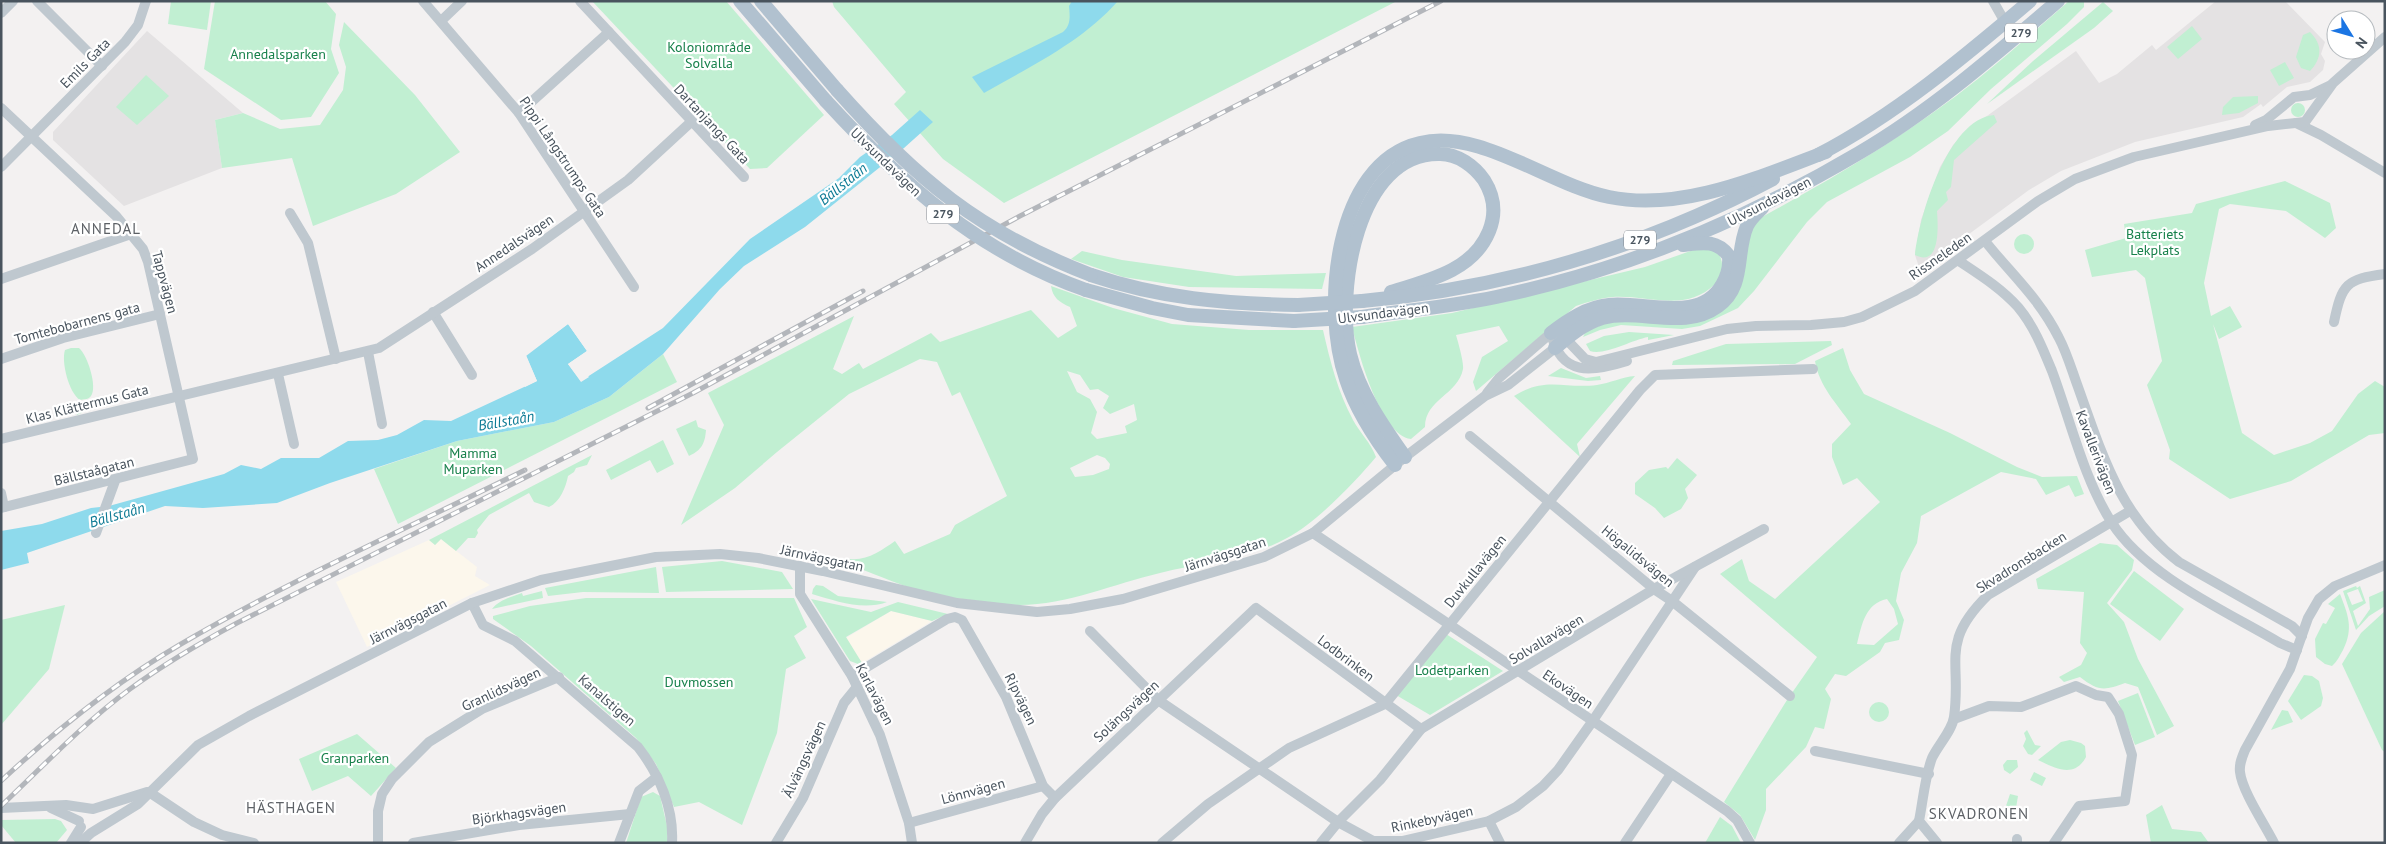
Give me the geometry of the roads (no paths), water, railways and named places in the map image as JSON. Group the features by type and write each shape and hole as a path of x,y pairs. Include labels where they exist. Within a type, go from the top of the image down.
{"main road":[{"name":"Ulvsundavägen","path":"740,1 826,101 892,171 945,215 1014,258 1043,273 1086,290 1135,304 1188,315 1250,320 1362,317 1505,296 1614,264 1667,246 1765,205 1860,153 1983,65 2058,1"},
{"name":"Ulvsundavägen","path":"761,1 873,131 907,164 966,212 1020,245 1091,275 1125,286 1181,298 1219,303 1298,305 1362,301 1471,286 1555,268 1611,251 1660,232 1748,192 1826,152 1888,112 1935,78 2030,1"},
{"path":"1983,65 2009,34 2010,28 2005,22"},
{"path":"1400,461 1354,400 1339,355 1334,315 1335,272 1346,225 1368,181 1377,168 1390,157 1402,149 1420,142 1443,140 1464,142 1575,188 1611,198 1650,200 1675,199 1722,188 1763,176 1826,152"},
{"path":"1362,301 1452,270 1463,263 1484,243 1494,221 1494,209 1487,186 1470,166 1453,156 1441,154 1418,157 1397,168 1380,187 1372,200 1358,229 1351,253 1346,307 1350,354 1371,406 1400,461"},
{"path":"1554,348 1574,330 1605,318 1642,315 1687,318 1708,312 1719,306 1732,290 1737,279 1747,226 1765,205"},
{"path":"1551,333 1580,314 1608,305 1632,304 1678,308 1690,307 1711,299 1719,291 1728,272 1729,256 1724,249 1708,243 1667,246"}],"street":[{"path":"1,13 13,1"},
{"path":"37,1 102,66"},
{"name":"Emils Gata","path":"1,167 125,42 138,25 146,1"},
{"name":"Pippi Långstrumps Gata","path":"423,1 519,113 634,288"},
{"path":"441,21 462,1"},
{"name":"Dartanjangs Gata","path":"580,1 744,177"},
{"path":"1993,1 2005,22"},
{"path":"519,113 609,32"},
{"name":"Rissneleden","path":"1551,333 1566,338 1585,359 1596,362 1727,329 1811,325 1844,322 1862,317 1915,291 1959,261 2038,201 2075,179 2134,157 2197,142 2305,122 2333,83 2385,37"},
{"name":"Rissneleden","path":"2197,142 2258,124 2285,106 2290,99 2310,94 2333,83"},
{"path":"2299,96 2310,102 2312,114 2321,135"},
{"path":"2285,106 2286,116 2294,123 2321,135 2385,173"},
{"name":"Tappvägen","path":"1,108 115,215 143,249 148,262 193,459"},
{"name":"Annedalsvägen","path":"178,396 278,374 379,348 532,249 628,180 691,122"},
{"path":"290,213 308,243 336,360"},
{"path":"1,279 131,234"},
{"name":"Kavallerivägen","path":"1985,241 2029,290 2059,339 2104,460 2130,511 2151,538 2179,562 2292,626 2302,636"},
{"name":"Kavallerivägen","path":"1959,261 1999,288 2019,308 2033,328 2061,397 2094,491 2125,541 2143,558 2174,581 2280,643 2297,650"},
{"path":"2334,322 2343,291 2352,280 2385,274"},
{"path":"434,312 472,375"},
{"name":"Tomtebobarnens gata","path":"1,359 63,338 160,314"},
{"path":"1551,333 1554,348"},
{"name":"Järnvägsgatan","path":"1485,396 1499,378 1551,333"},
{"name":"Rissneleden","path":"1554,348 1568,362 1587,369 1600,369 1682,341"},
{"name":"Järnvägsgatan","path":"80,843 101,826 138,804 198,746 249,716 472,603 541,580 656,558 720,554 758,558 800,566 957,603 1037,612 1070,609 1123,599 1264,557 1312,533 1400,461 1485,396 1508,385 1554,348"},
{"path":"368,352 382,424"},
{"name":"Duvkullavägen","path":"1162,843 1208,804 1289,748 1385,704 1640,390 1655,375 1813,369"},
{"path":"278,374 294,444"},
{"name":"Klas Klättermus Gata","path":"1,438 178,396"},
{"name":"Högalidsvägen","path":"1470,436 1654,589 1672,601 1790,696"},
{"name":"Bällstaågatan","path":"3,508 115,481 193,459"},
{"path":"96,533 115,481"},
{"path":"1,493 3,508"},
{"name":"Skvadronsbacken","path":"1920,821 1932,759 1954,719 1955,646 1961,630 1977,606 1988,595 2130,511"},
{"name":"Solvallavägen","path":"1321,843 1338,822 1380,780 1421,729 1654,589 1764,528"},
{"name":"Ekovägen","path":"1312,533 1727,811 1743,828 1750,843"},
{"name":"Karlavägen","path":"800,566 800,594 852,676 880,735 909,823 912,843"},
{"path":"2274,843 2244,785 2240,772 2240,762 2290,669 2308,618 2319,600 2335,586 2385,566"},
{"name":"Rinkebyvägen","path":"1090,631 1158,700 1338,822 1363,837 1382,843 1402,841 1489,821 1516,807 1543,786 1558,770 1592,722 1695,567"},
{"name":"Kanalstigen","path":"472,603 483,625 515,641 560,677 638,747 650,762 670,812 672,843"},
{"name":"Solängsvägen","path":"1025,843 1042,814 1055,798 1256,608"},
{"name":"Lodbrinken","path":"1256,608 1421,729"},
{"name":"Ripvägen","path":"852,676 947,619 955,617 962,620 1006,697 1044,786 1055,798"},
{"name":"Granlidsvägen","path":"378,843 378,811 382,794 392,779 429,742 482,709 560,677"},
{"path":"1954,719 1988,706 2021,708 2076,686 2096,696 2108,697 2119,714 2132,755 2125,802 2079,806 2054,843"},
{"name":"Älvängsvägen","path":"776,843 803,798 844,703 857,687"},
{"path":"1814,751 1929,774"},
{"path":"1626,843 1671,774"},
{"path":"620,843 639,791 657,777"},
{"name":"Lönnvägen","path":"909,823 1044,786"},
{"path":"149,792 223,839 254,843"},
{"name":"Järnvägsgatan","path":"91,809 149,792"},
{"path":"1,808 66,805 91,809 101,816 101,826"},
{"path":"45,806 80,824 91,833"},
{"path":"70,843 80,824 83,812 91,809"},
{"name":"Björkhagsvägen","path":"413,843 519,825 630,814"},
{"path":"1489,821 1500,843"},
{"path":"1899,843 1920,821 1937,843"}],"water":[{"path":"1072,1 1118,1 1104,16 1072,41 1038,63 984,93 972,77 1063,32 1069,23 1069,6"},
{"name":"Bällstaån","path":"920,110 933,122 904,148 805,227 744,266 720,289 663,354 609,397 554,422 457,441 330,483 277,503 203,508 165,506 27,553 29,563 1,570 1,531 42,524 91,508 109,506 224,474 241,465 261,469 281,458 319,458 348,441 378,440 397,435 424,420 451,421 537,381 526,356 568,324 587,351 568,364 581,381 663,328 750,239 839,178 860,157 892,135"}],"railway":[{"path":"1,806 64,745 113,702 182,654 237,623 693,393 1020,216 1441,1"},
{"path":"648,408 863,291"},
{"path":"1,781 43,743 87,708 133,674 181,644 308,575 525,470"}],"district":[{"name":"ANNEDAL","path":"106,229"},
{"name":"HÄSTHAGEN","path":"291,808"},
{"name":"SKVADRONEN","path":"1979,814"}],"park label":[{"name":"Annedalsparken","path":"278,54"},
{"name":"Koloniområde Solvalla","path":"709,56"},
{"name":"Batteriets Lekplats","path":"2155,242"},
{"name":"Mamma Muparken","path":"473,462"},
{"name":"Lodetparken","path":"1452,670"},
{"name":"Duvmossen","path":"699,682"},
{"name":"Granparken","path":"355,758"}]}
